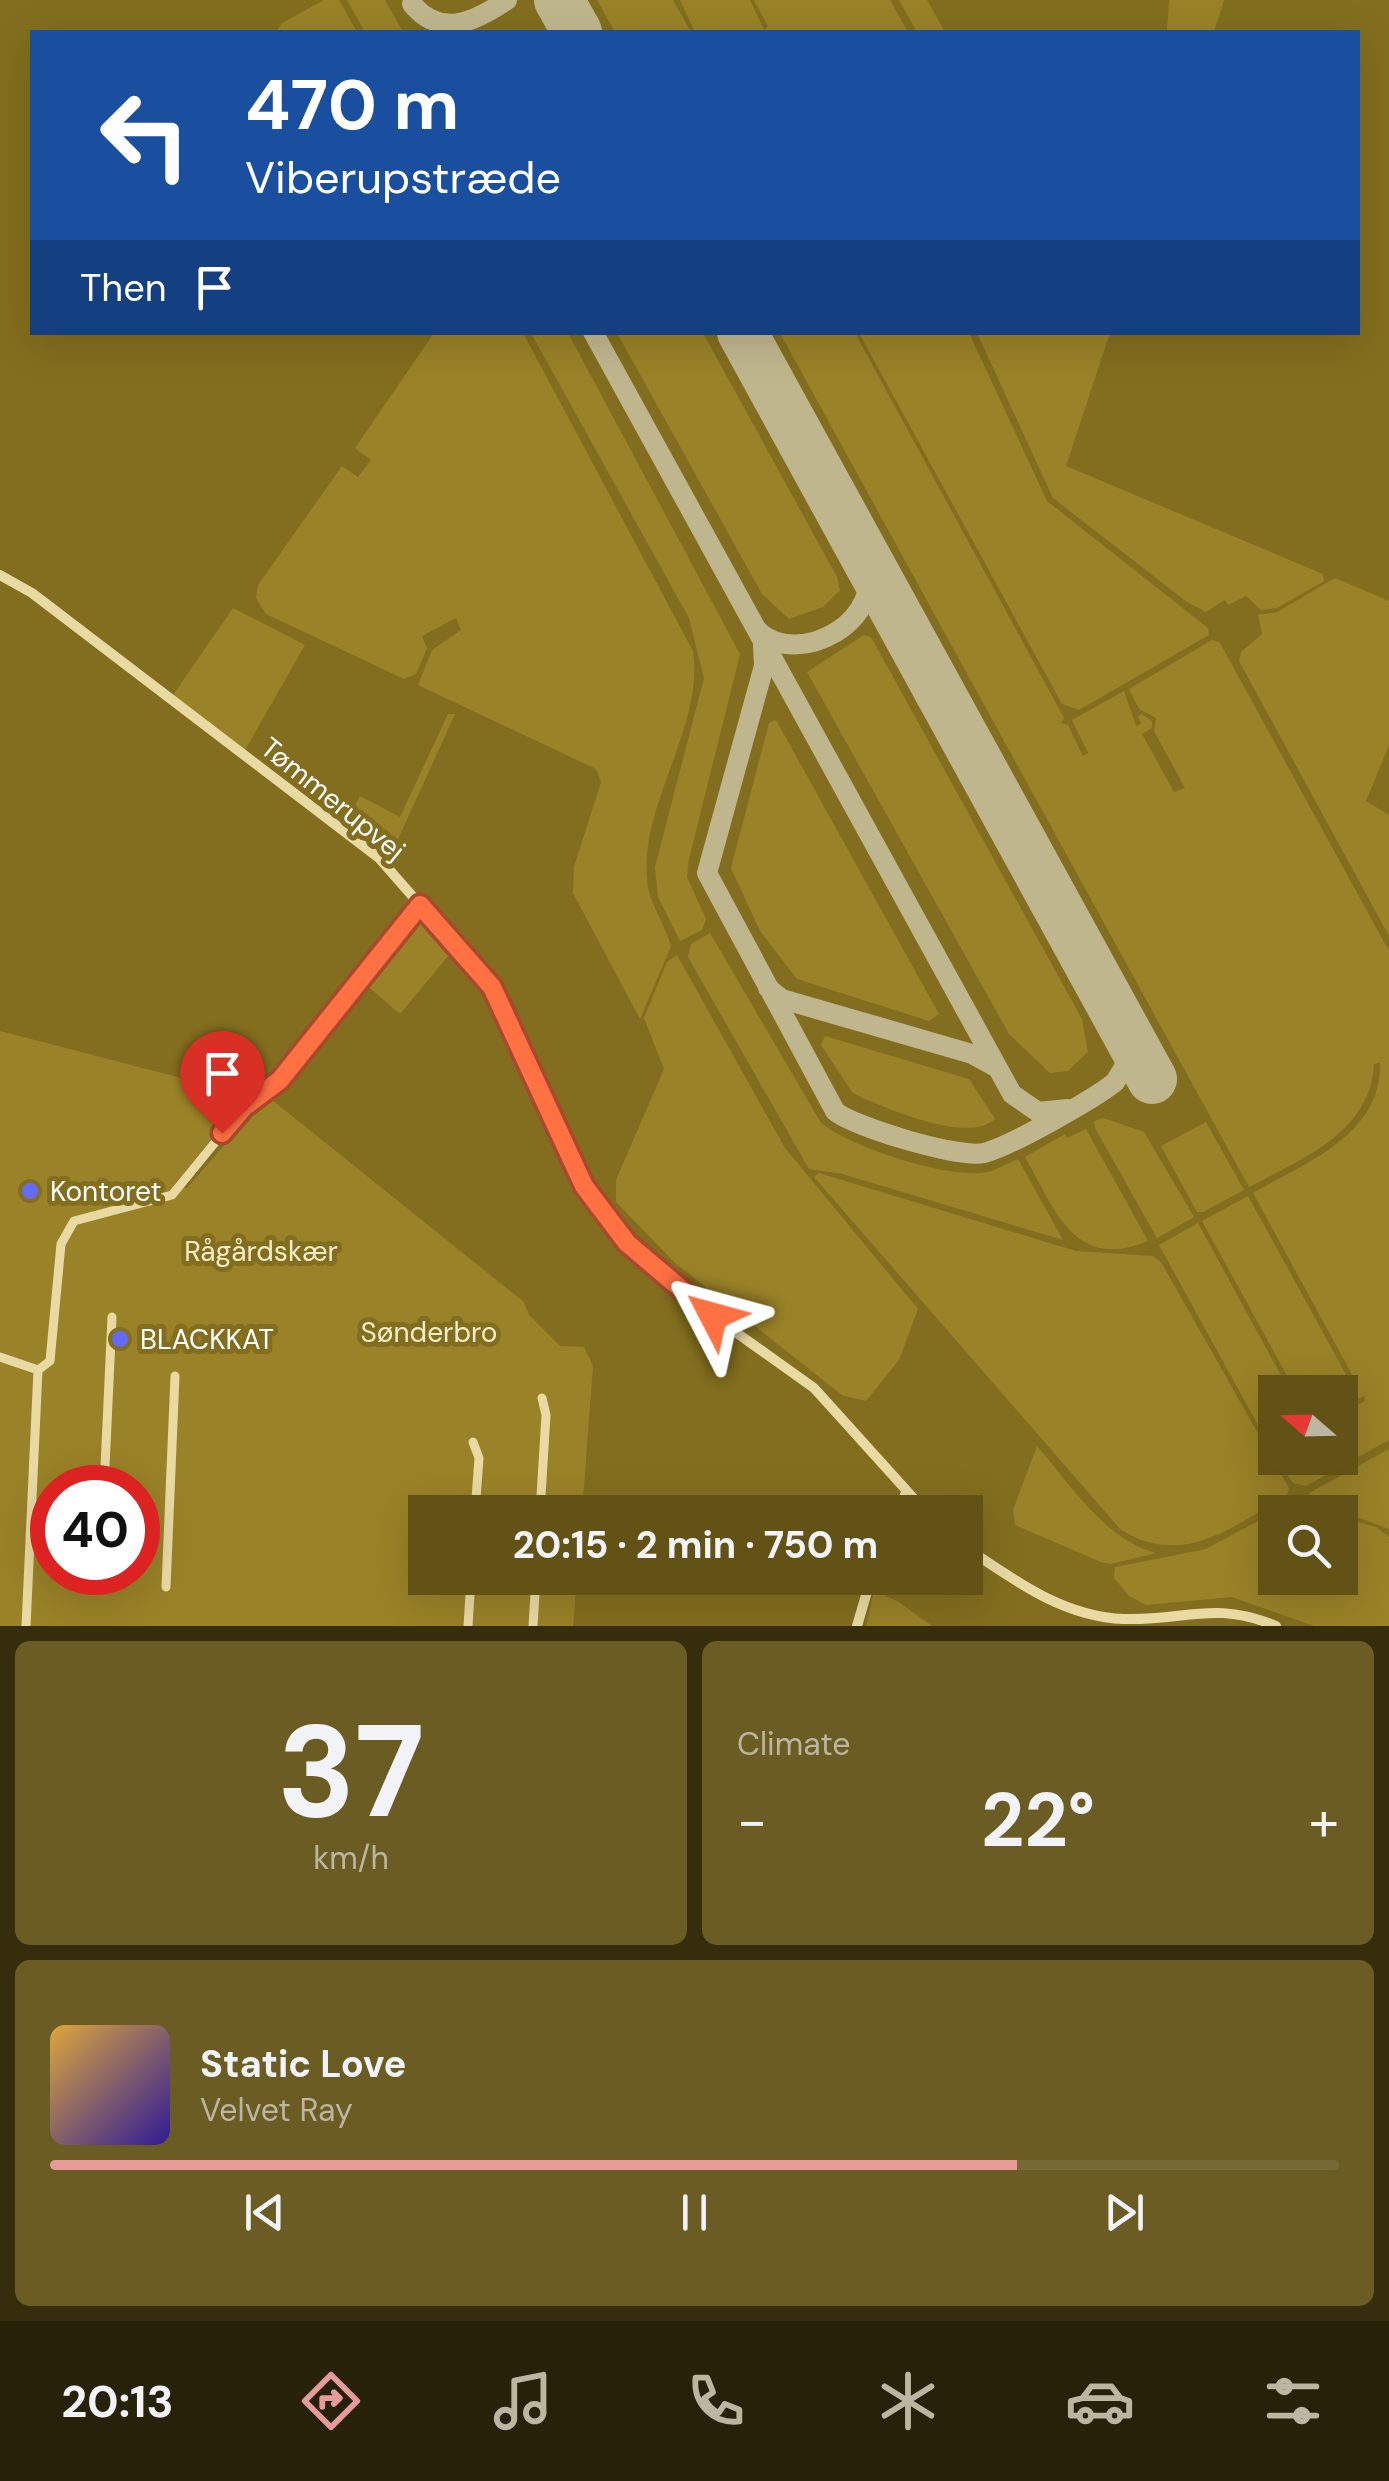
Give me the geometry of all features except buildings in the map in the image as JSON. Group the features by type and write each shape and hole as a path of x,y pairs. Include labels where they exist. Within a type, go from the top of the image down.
{"street":[{"name":"Tømmerupvej","path":"0,575 32,593 360,842 492,987 570,1162 627,1243 713,1316 814,1388 906,1493"},
{"path":"38,1370 50,1361 61,1244 74,1221 172,1195 244,1107 280,1080 420,905"},
{"path":"105,1465 112,1317"},
{"path":"0,1357 38,1370"},
{"path":"26,1626 38,1370"},
{"path":"166,1587 174,1376"},
{"path":"541,1495 546,1415 542,1398"},
{"path":"472,1442 479,1458 476,1495"},
{"path":"983,1559 1043,1597 1096,1616 1142,1619 1220,1610 1276,1626"},
{"path":"468,1626 470,1595"},
{"path":"534,1626 535,1595"},
{"path":"857,1626 866,1595"}],"green space":[{"path":"324,0 339,0 356,30 277,30 282,23"},
{"path":"347,0 385,0 402,30 364,30"},
{"path":"597,0 673,0 690,30 614,30"},
{"path":"680,0 750,0 764,30 694,30"},
{"path":"754,0 890,0 907,30 764,30 768,26"},
{"path":"899,0 927,0 944,30 916,30"},
{"path":"1169,0 1224,0 1215,30 1167,30"},
{"path":"433,335 524,335 693,651 694,680 689,708 647,851 648,889 671,946 640,1019 573,893 574,867 601,782 596,769 418,685 432,650 461,630 456,618 422,636 427,648 416,674 404,679 266,614 256,598 258,585 342,466 358,477 371,460 355,448"},
{"path":"532,335 569,335 740,654 689,859 687,877 706,919 702,930 680,941 658,897 655,867 704,678 689,618"},
{"path":"618,335 704,335 837,577 840,590 823,607 789,619 762,594"},
{"path":"781,335 856,335 1064,718 1061,723 1068,725 1083,756 1088,753 1072,720 1124,691 1136,726 1141,724 1138,716 1142,714 1152,721 1152,728 1142,734 1174,792 1185,788 1154,731 1156,718 1139,709 1129,689 1212,640 1220,643 1389,951 1389,1440 1358,1457 1358,1405 1365,1401 1364,1396 1358,1399 1358,1375 1352,1375 1253,1193 1317,1158 1354,1128 1377,1088 1380,1063 1374,1064 1361,1108 1347,1125 1311,1154 1249,1187"},
{"path":"860,335 970,335 1047,501 1208,628 1209,635 1079,710 1062,704"},
{"path":"978,335 1109,335 1066,466 1323,574 1324,581 1277,608 1261,610 1246,596 1228,605 1225,600 1206,612 1187,602 1053,498"},
{"path":"1335,578 1389,601 1389,745 1366,801 1389,815 1389,936 1239,661 1241,652 1262,634 1258,615 1277,612"},
{"path":"233,608 305,645 245,750 173,695"},
{"path":"864,635 871,637 1082,1019 1088,1052 1068,1071 1050,1073 1009,1034 807,672"},
{"path":"448,714 455,714 389,859 345,823 360,796 400,817"},
{"path":"776,720 939,1014 929,1021 797,979 760,931 731,868 769,723"},
{"path":"419,917 454,949 400,1014 364,983"},
{"path":"710,933 821,1123 875,1151 943,1170 986,1172 1018,1159 1063,1240 842,1174 809,1169 688,957 691,944"},
{"path":"677,955 785,1148 918,1309 899,1360 866,1401 842,1395 675,1263 616,1202 616,1180 664,1069 644,1018 667,962"},
{"path":"0,1031 247,1095 283,1066 271,1081 247,1096 174,1185 187,1188 267,1096 524,1302 529,1315 560,1346 584,1347 593,1366 583,1495 408,1495 408,1595 576,1595 573,1626 0,1626"},
{"path":"825,1036 969,1079 995,1119 983,1126 949,1127 862,1098 852,1092 821,1045"},
{"path":"1103,1118 1144,1132 1194,1217 1157,1238 1095,1128 1094,1121"},
{"path":"1206,1122 1244,1190 1197,1212 1161,1146"},
{"path":"1086,1129 1148,1241 1123,1248 1102,1248 1084,1242 1070,1230 1046,1196 1025,1157 1065,1134 1067,1138"},
{"path":"819,1173 1076,1251 1153,1256 1161,1262 1258,1433 1258,1475 1282,1475 1289,1488 1287,1495 1258,1495 1258,1512 1207,1539 1186,1544 1144,1541 1121,1530 814,1177"},
{"path":"1248,1196 1346,1375 1287,1375 1202,1221"},
{"path":"1198,1223 1281,1375 1258,1375 1258,1425 1159,1245"},
{"path":"1037,1446 1104,1523 1137,1546 1156,1553 1111,1564 1015,1525 1013,1510"},
{"path":"1389,1449 1389,1529 1358,1517 1358,1495 1310,1495 1342,1475 1358,1475 1358,1466"},
{"path":"1288,1475 1326,1475 1306,1486 1293,1483"},
{"path":"1258,1521 1258,1595 1358,1595 1358,1522 1376,1527 1389,1537 1389,1626 1314,1626 1232,1597 1146,1605 1129,1596 1114,1578 1115,1567 1206,1549"},
{"path":"873,1595 883,1595 932,1626 866,1626"}],"taxiway":[{"path":"412,4 423,15 447,24 471,20 507,0"},
{"path":"595,335 1012,1094 1038,1112 1068,1109"},
{"path":"758,631 775,641 795,644 816,641 836,632 853,618 864,600 869,579 864,555"},
{"path":"763,645 764,666 707,873 835,1111 908,1140 954,1151 984,1153 1051,1122 1115,1082 1126,1064 1123,1026"},
{"path":"768,988 782,999 972,1054 994,1066"}],"runway":[{"path":"559,0 576,30"},
{"path":"744,335 1152,1079"}],"place":[{"name":"Kontoret","path":"30,1191"},
{"name":"BLACKKAT","path":"120,1339"}],"route":[{"path":"222,1133 244,1107 280,1080 420,905 492,987 584,1186 627,1243 713,1316"}],"park label":[{"name":"Rågårdskær","path":"261,1251"},
{"name":"Sønderbro","path":"429,1332"}]}
